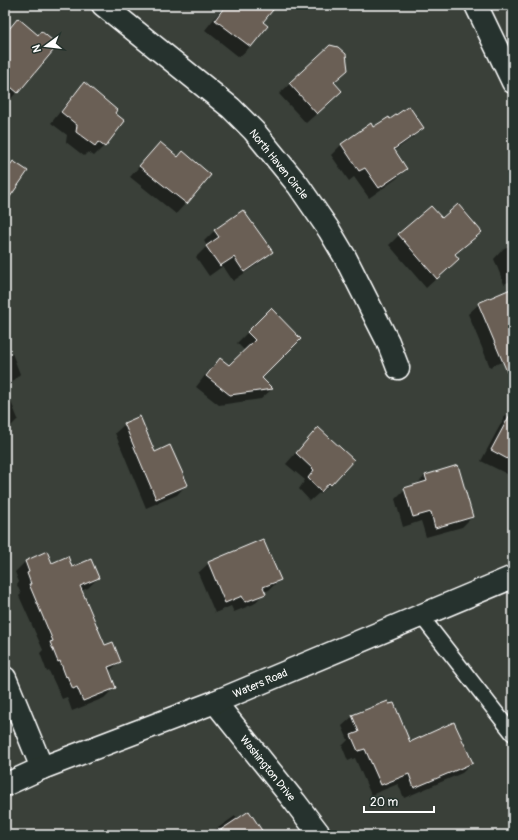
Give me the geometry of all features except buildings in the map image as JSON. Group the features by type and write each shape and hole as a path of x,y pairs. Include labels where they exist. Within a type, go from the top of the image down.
{"street":[{"name":"North Haven Circle","path":"103,5 231,108 254,131 298,185 345,256 388,342 398,368"},
{"path":"476,5 513,82"},
{"name":"Waters Road","path":"5,785 42,768 215,702 513,577"},
{"path":"5,678 42,768"},
{"name":"Washington Drive","path":"215,702 320,835"}],"lane":[{"path":"420,616 513,734"}]}
